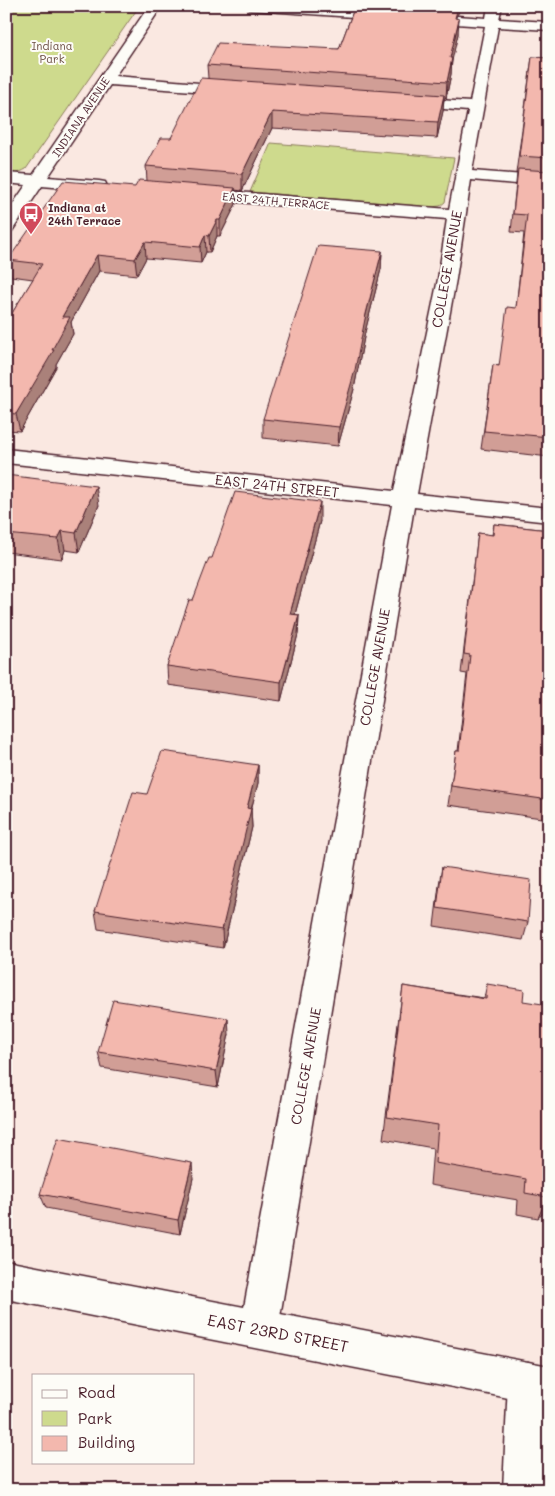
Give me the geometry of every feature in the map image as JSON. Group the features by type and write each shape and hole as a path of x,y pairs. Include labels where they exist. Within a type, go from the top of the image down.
{"street":[{"name":"INDIANA AVENUE","path":"6,227 156,6"},
{"path":"251,6 493,14 549,26"},
{"name":"COLLEGE AVENUE","path":"260,1330 404,500 447,279 456,215 493,14"},
{"path":"106,80 251,91"},
{"path":"389,101 476,107"},
{"path":"464,175 549,182"},
{"path":"6,178 112,187"},
{"name":"EAST 24TH TERRACE","path":"188,193 456,215"},
{"name":"EAST 24TH STREET","path":"6,456 549,515"},
{"name":"EAST 23RD STREET","path":"6,1280 538,1384"},
{"path":"524,1490 538,1384"}],"green space":[{"name":"Indiana Park","path":"6,6 137,6 138,8 26,169 12,173 6,173"},
{"path":"271,143 454,158 445,202 440,206 431,207 250,192"}],"building":[{"path":"355,6 392,6 457,11 455,18 459,19 450,58 452,58 447,82 207,65 218,43 339,49"},
{"path":"532,57 549,58 549,158 519,156"},
{"path":"201,78 444,95 438,122 272,112 242,174 146,166 161,138 171,138"},
{"path":"518,169 549,171 549,437 484,431 493,365 499,366 507,307 516,308 527,215 513,214"},
{"path":"139,180 235,188 220,220 217,220 209,236 205,235 200,247 145,242 135,259 97,255 62,317 70,317 52,350 54,350 16,414 6,413 6,323 42,264 8,260 63,181 135,187"},
{"path":"318,246 382,251 366,314 355,370 339,427 263,419"},
{"path":"6,475 96,486 76,533 62,531 58,539 6,534"},
{"path":"235,492 320,502 290,614 299,615 281,682 167,666 189,600 193,600 209,558 212,558"},
{"path":"494,524 549,530 549,800 451,786 456,751 459,751 470,655 464,654 478,533 493,535"},
{"path":"162,751 258,765 247,808 251,809 222,930 95,911 133,792 147,794"},
{"path":"442,867 531,880 528,922 437,908"},
{"path":"487,984 524,990 523,1001 549,1005 549,1195 547,1197 525,1193 526,1179 435,1163 438,1125 387,1117 403,986 486,999"},
{"path":"113,1000 228,1018 216,1071 98,1052"},
{"path":"58,1138 192,1163 178,1220 40,1194"}],"place":[{"name":"Indiana at 24th Terrace","path":"31,235"}]}
